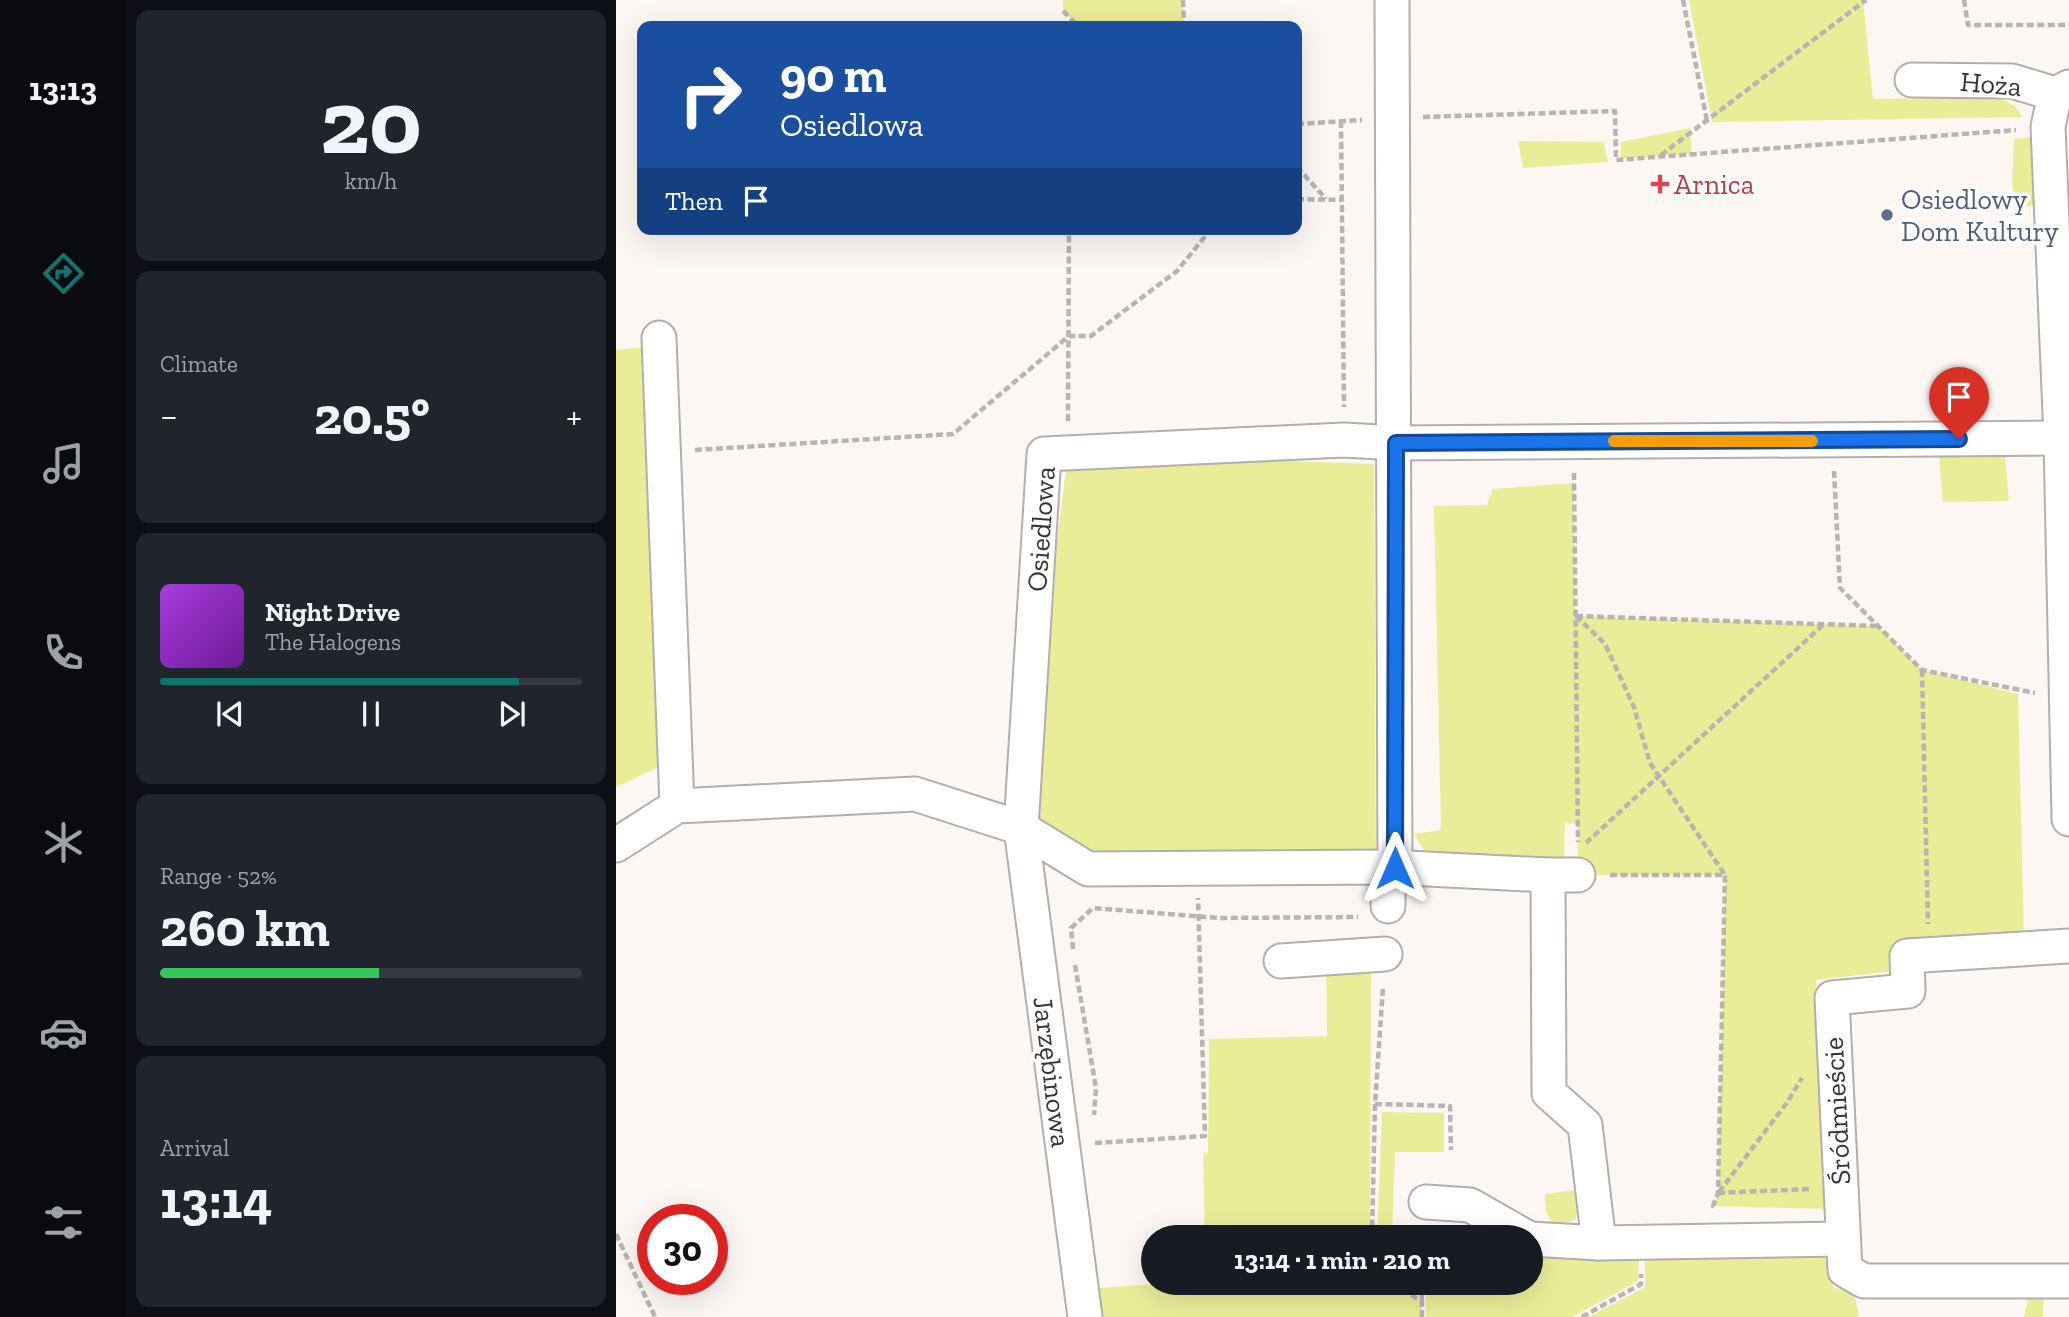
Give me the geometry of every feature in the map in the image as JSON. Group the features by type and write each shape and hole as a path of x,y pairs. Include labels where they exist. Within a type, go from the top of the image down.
{"street":[{"path":"1388,906 1391,867 1396,443 1392,0"},
{"name":"Hoża","path":"1912,80 2012,81 2062,90"},
{"path":"2062,90 2048,127 2061,438 2069,819"},
{"path":"659,338 677,806"},
{"name":"Osiedlowa","path":"1021,828 1044,454 1344,440 1396,443 2061,438"},
{"path":"616,845 677,806 915,794 1021,828 1088,869 1197,866 1391,867 1563,875 1549,1093 1585,1125 1600,1242"},
{"name":"Jarzębinowa","path":"1021,828 1085,1317"},
{"path":"1929,954 2069,946"},
{"path":"1281,961 1385,954"},
{"name":"Śródmieście","path":"1929,954 1907,956 1908,991 1832,998 1845,1270 1864,1282 2069,1281"},
{"path":"1426,1202 1470,1205 1505,1225"},
{"path":"1543,1240 1642,1242 1843,1239"}],"path":[{"path":"1183,0 1184,21"},
{"path":"1684,0 1707,121"},
{"path":"1660,156 1866,0"},
{"path":"1964,0 1968,25 2069,26"},
{"path":"1063,11 1073,21"},
{"path":"1302,124 1615,111 1616,160 2048,127"},
{"path":"1341,121 1344,440"},
{"path":"1302,172 1327,199"},
{"path":"1302,200 1342,200"},
{"path":"1068,453 1069,235"},
{"path":"663,452 953,434 1069,335 1091,336 1177,271 1206,235"},
{"path":"1574,441 1578,851 1824,624"},
{"path":"1832,441 1840,588 1922,670 2067,700"},
{"path":"1575,616 1878,626"},
{"path":"1575,616 1605,644 1633,707 1650,763 1725,875 1718,1193"},
{"path":"1922,670 1929,954"},
{"path":"1062,1145 1205,1136 1197,866"},
{"path":"1563,875 1725,875"},
{"path":"1094,1117 1096,1088 1071,928 1093,908 1219,918 1387,917 1388,906"},
{"path":"1372,1225 1375,1104 1385,954"},
{"path":"1727,1241 1727,1210 1713,1206 1718,1193 1786,1104 1806,1071"},
{"path":"1375,1104 1450,1107 1451,1150"},
{"path":"1096,1130 1097,1143"},
{"path":"1718,1193 1841,1188"},
{"path":"616,1234 655,1317"},
{"path":"1582,1317 1641,1284 1642,1242"},
{"path":"1412,1295 1422,1302"},
{"path":"1422,1295 1422,1317"}],"green space":[{"path":"1063,0 1183,0 1184,21 1073,21 1063,11"},
{"path":"1689,0 1863,0 1873,99 1999,97 2016,107 2022,117 1712,122"},
{"path":"1690,128 1692,154 1620,159 1621,142"},
{"path":"2032,137 2037,204 2016,209 2012,184 2014,139"},
{"path":"1518,141 1604,142 1608,162 1523,168"},
{"path":"642,347 663,765 616,787 616,350"},
{"path":"1068,453 1374,464 1376,862 1088,869 1021,828"},
{"path":"2005,455 2009,501 1943,502 1939,456"},
{"path":"1574,483 1575,616 1878,626 1922,670 2018,694 2024,934 1903,970 1816,980 1829,1209 1713,1206 1718,1193 1725,875 1578,875 1577,824 1565,823 1564,860 1427,855 1414,834 1441,830 1434,506 1487,505 1492,489"},
{"path":"1371,968 1370,1225 1205,1225 1203,1153 1208,1152 1209,1039 1327,1036 1326,972"},
{"path":"1382,1112 1444,1113 1444,1152 1395,1152 1392,1225 1377,1225"},
{"path":"1581,1189 1576,1219 1562,1225 1549,1218 1545,1194"},
{"path":"1809,1252 1825,1258 1834,1288 1854,1291 1859,1317 1589,1317 1645,1287 1645,1260 1649,1255"},
{"path":"1543,1257 1639,1260 1638,1281 1572,1317 1426,1317 1426,1295 1543,1295"},
{"path":"1141,1285 1141,1295 1412,1295 1422,1302 1422,1317 1103,1317 1097,1288"},
{"path":"2030,1290 2044,1292 2043,1317 2024,1317"}],"slow traffic":[{"path":"1614,441 1812,441"}],"place":[{"name":"Arnica","path":"1660,184"},
{"name":"Osiedlowy Dom Kultury","path":"1887,215"}],"route":[{"path":"1395,868 1396,443 1959,439"}]}
